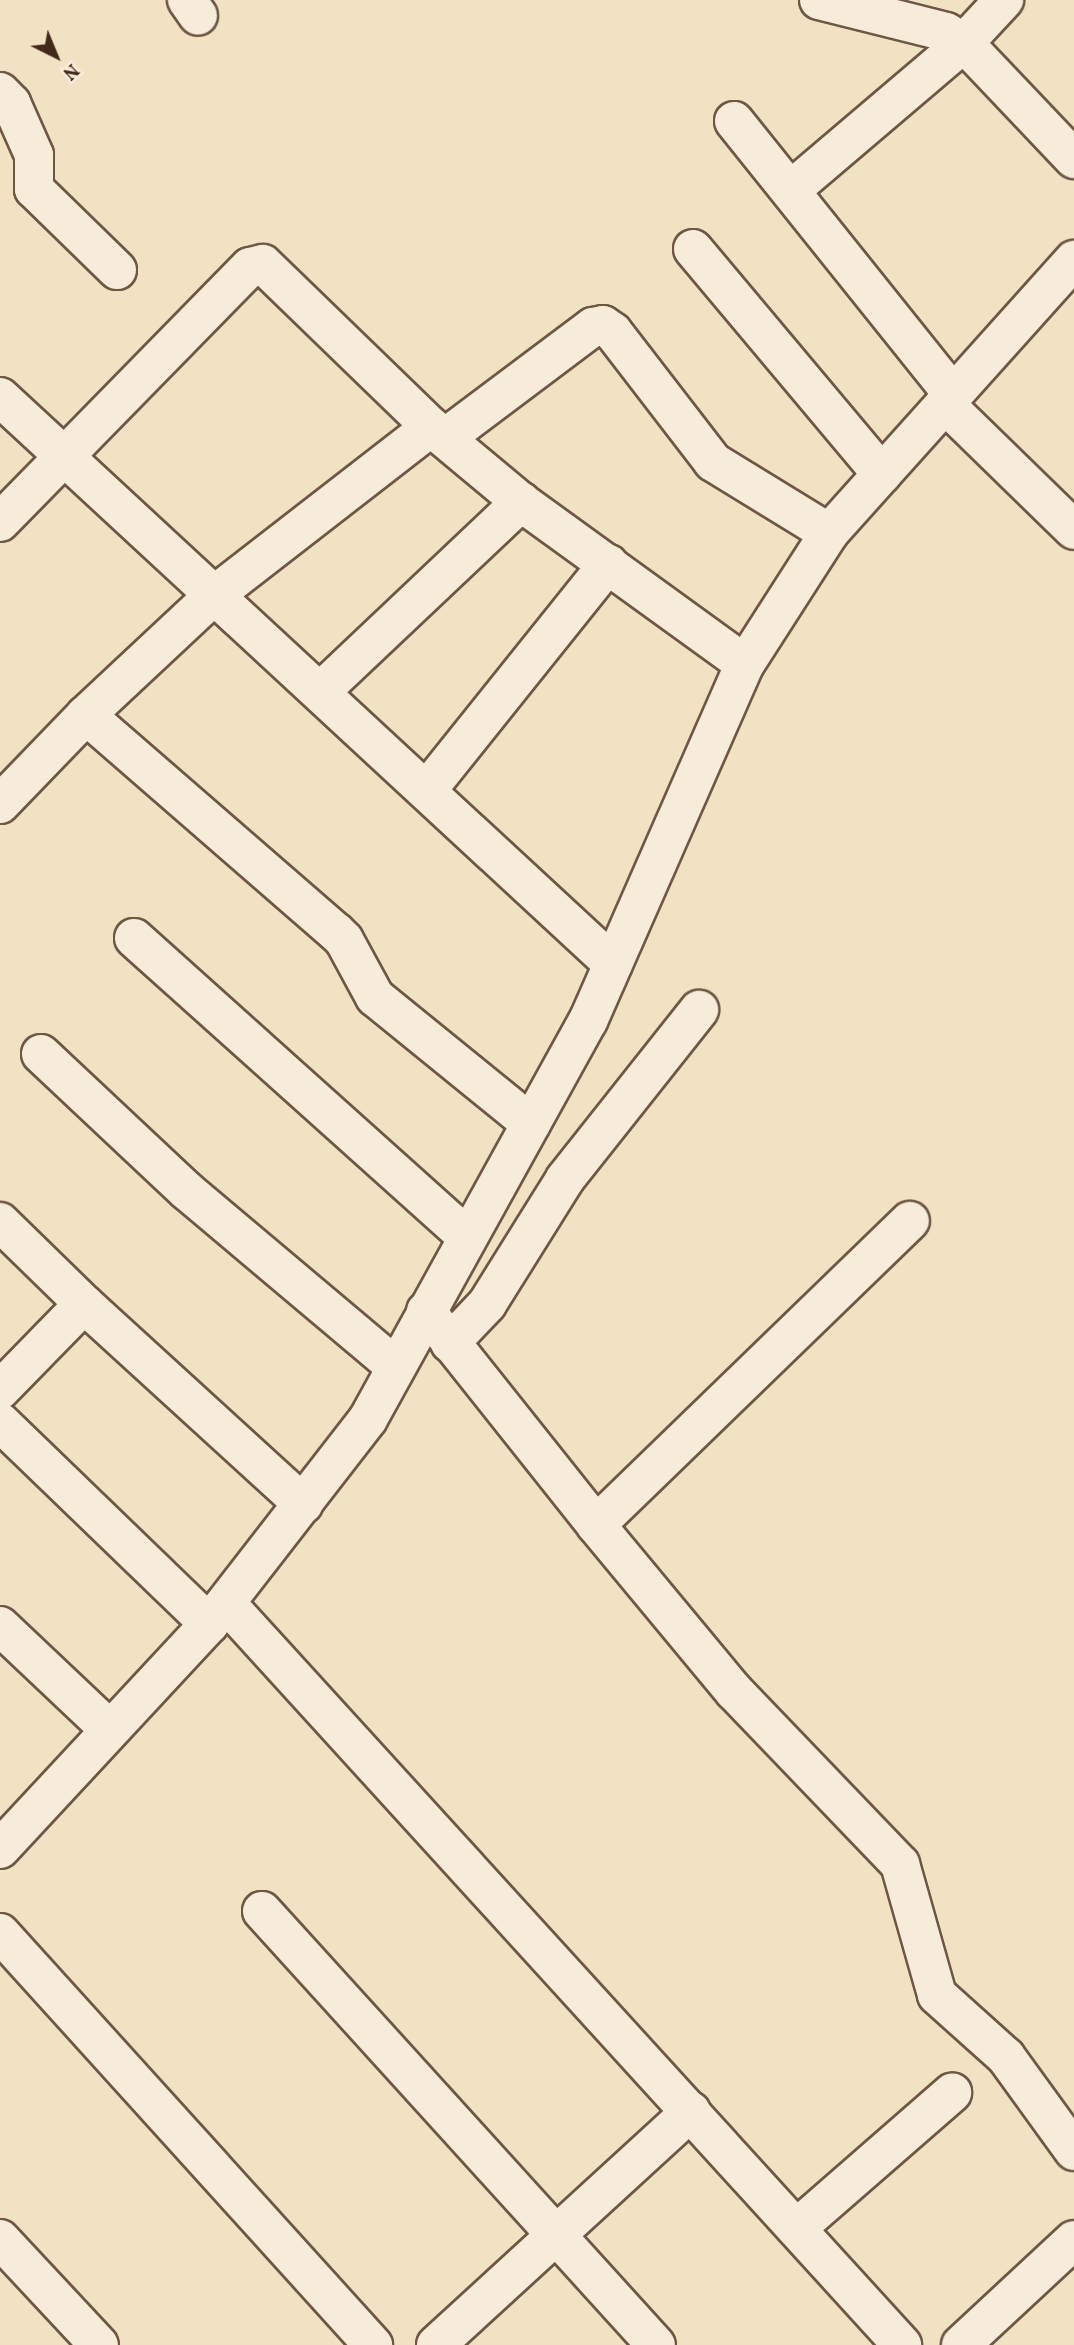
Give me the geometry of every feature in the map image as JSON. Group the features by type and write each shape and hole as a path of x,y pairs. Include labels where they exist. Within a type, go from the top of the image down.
{"street":[{"path":"819,0 946,32 964,43 1074,159"},
{"path":"791,190 964,43 1004,0"},
{"path":"0,92 11,103 34,155 34,189 40,199 117,270"},
{"path":"734,121 791,190 949,399 1074,530"},
{"path":"693,249 882,474"},
{"path":"0,1849 217,1613 368,1419 466,1236 588,1021 745,664 829,533 1074,260"},
{"path":"0,522 250,267 263,264 438,433 521,502 745,664"},
{"path":"0,804 86,715 213,596 438,433 593,327 603,325 612,332 713,462 829,533"},
{"path":"0,397 613,964"},
{"path":"320,692 521,502"},
{"path":"427,790 608,564"},
{"path":"86,715 336,932 344,940 374,997 531,1124"},
{"path":"134,938 466,1236"},
{"path":"450,1343 486,1304 565,1179 699,1010"},
{"path":"41,1054 187,1191 395,1366"},
{"path":"596,1525 910,1220"},
{"path":"0,1222 83,1304 303,1504"},
{"path":"0,1390 83,1304"},
{"path":"426,1311 596,1525 734,1691 900,1864 937,1995 1006,2057 1074,2151"},
{"path":"0,1422 217,1613 691,2110 902,2345"},
{"path":"0,1626 110,1730"},
{"path":"262,1911 554,2236 656,2345"},
{"path":"0,1933 373,2345"},
{"path":"797,2228 952,2093"},
{"path":"436,2345 691,2110"},
{"path":"0,2239 99,2345"},
{"path":"961,2345 1074,2240"}]}
